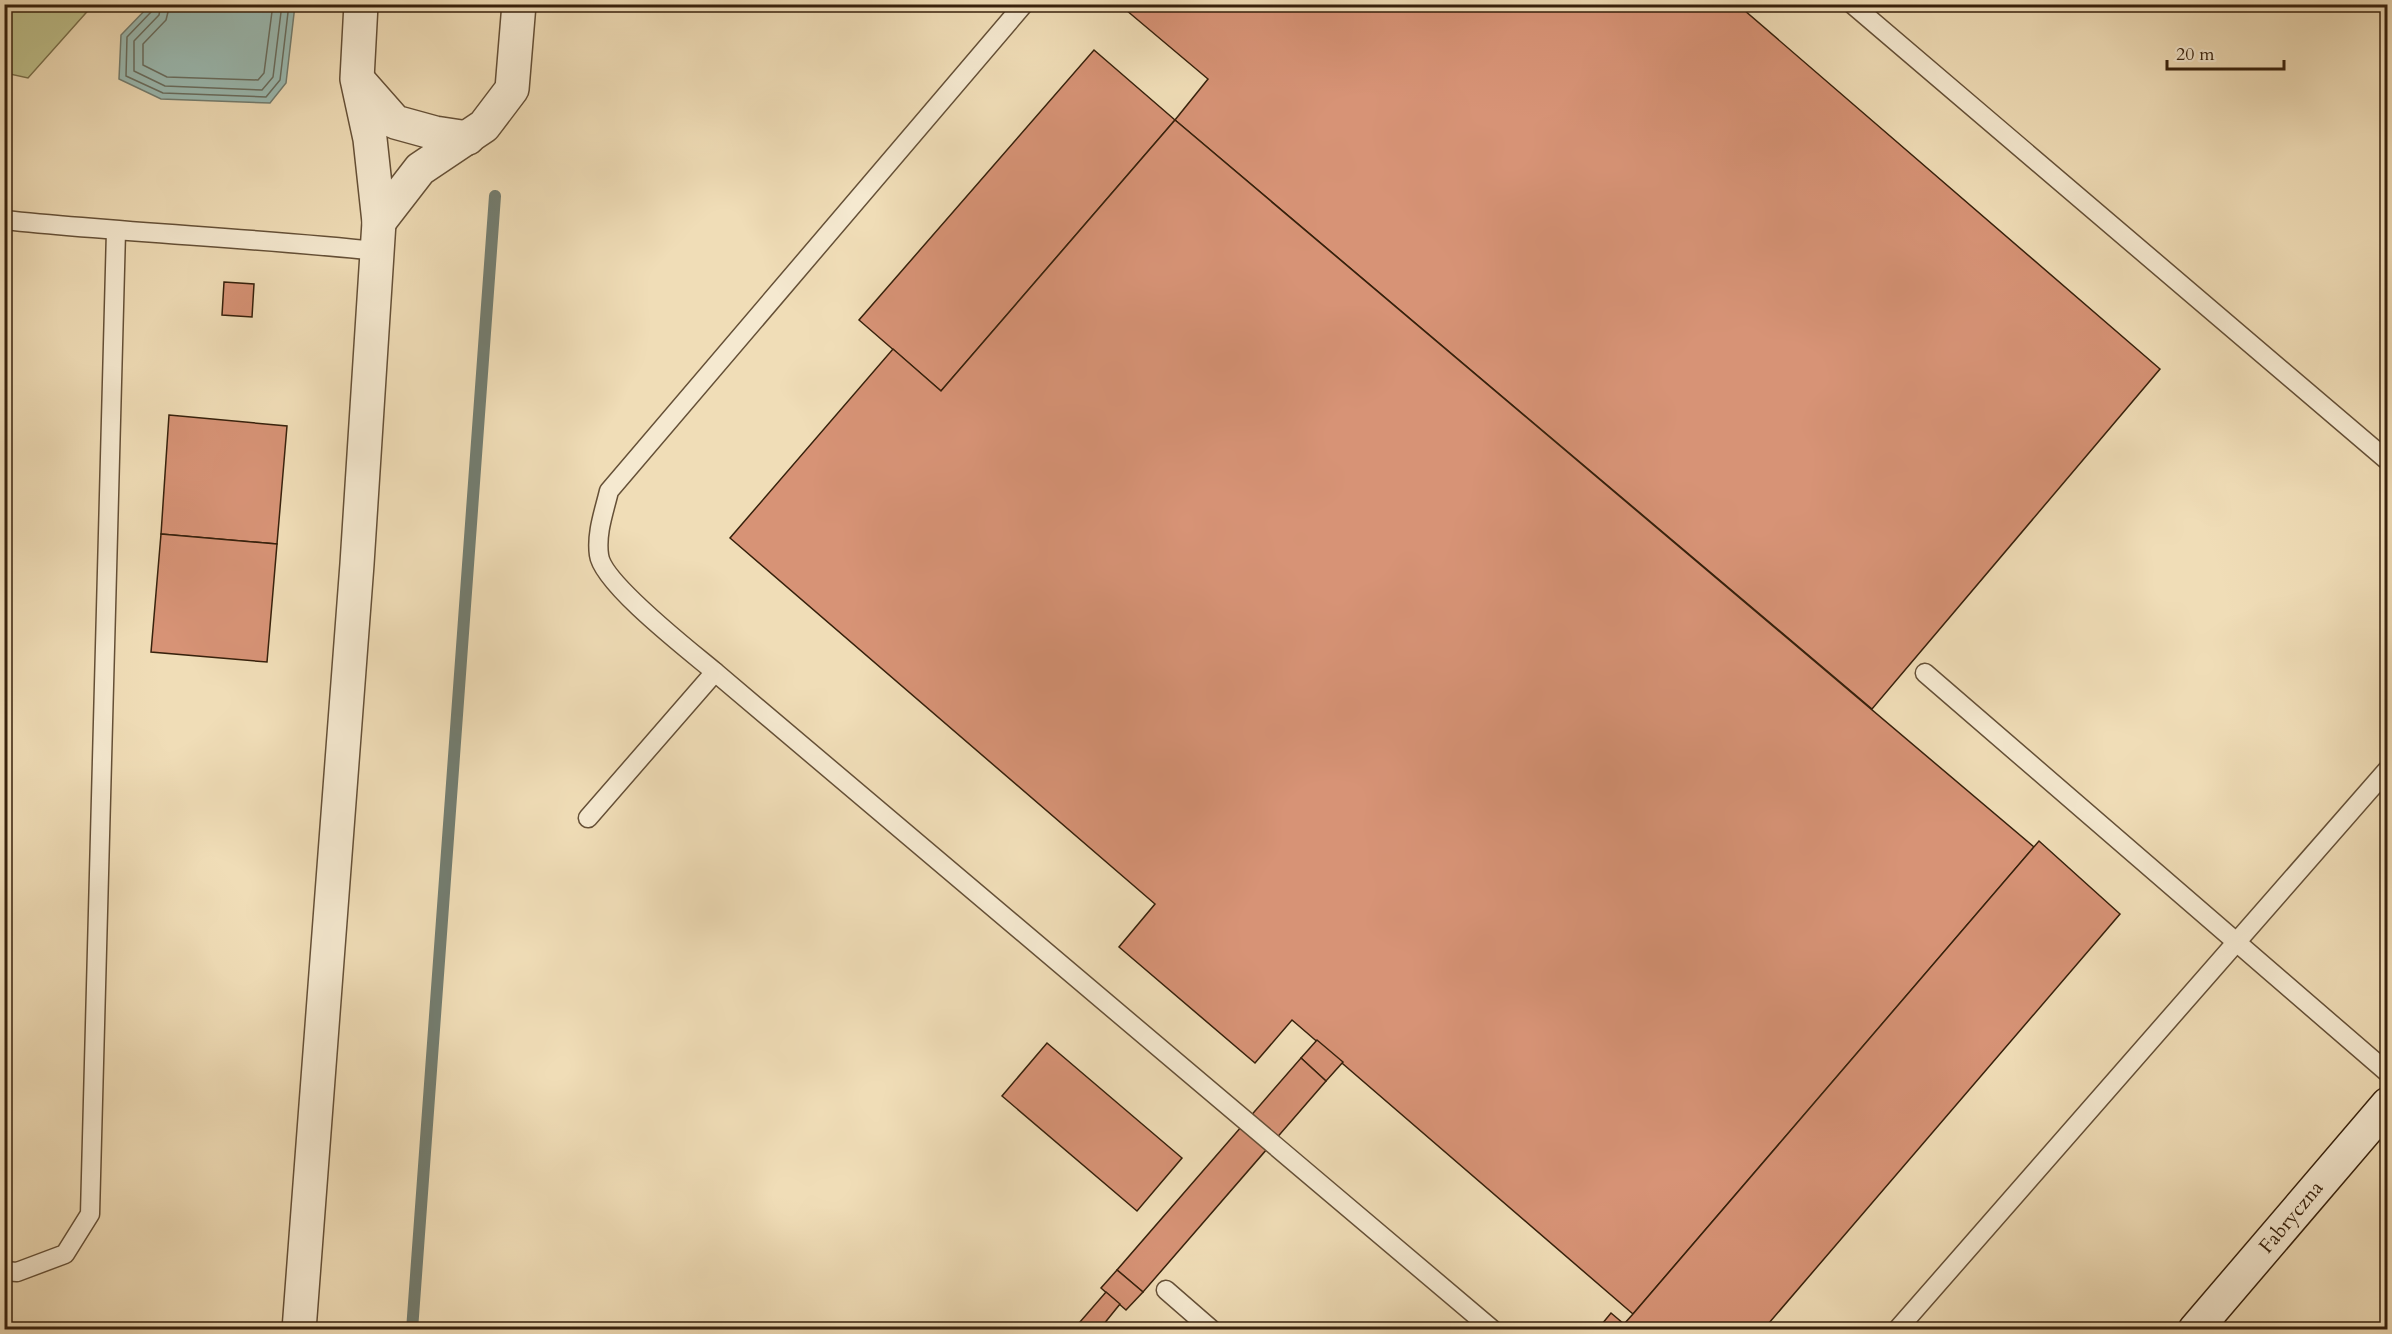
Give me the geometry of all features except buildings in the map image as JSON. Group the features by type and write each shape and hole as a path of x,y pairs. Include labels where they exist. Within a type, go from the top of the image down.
{"street":[{"path":"299,1329 357,564 378,236 370,140 357,79 361,4"},
{"path":"378,236 420,169 484,126 512,89 519,4"},
{"path":"357,79 395,122 435,133 468,138"},
{"name":"Fabryczna","path":"2195,1329 2388,1104"}],"lane":[{"path":"1024,4 609,491 600,527 599,557 615,585 715,672 1493,1329"},
{"path":"1852,4 2388,461"},
{"path":"4,220 116,231 287,241 378,236"},
{"path":"4,1271 17,1272 65,1254 90,1214 116,231"},
{"path":"588,818 715,672"},
{"path":"1925,673 2388,1073"},
{"path":"1897,1329 2388,769"},
{"path":"1166,1290 1212,1329"}],"green space":[{"path":"4,5 93,5 28,78 5,73"}],"water":[{"path":"150,5 295,5 286,83 270,103 161,99 119,79 121,35"}],"waterway":[{"path":"412,1330 495,196"}]}
